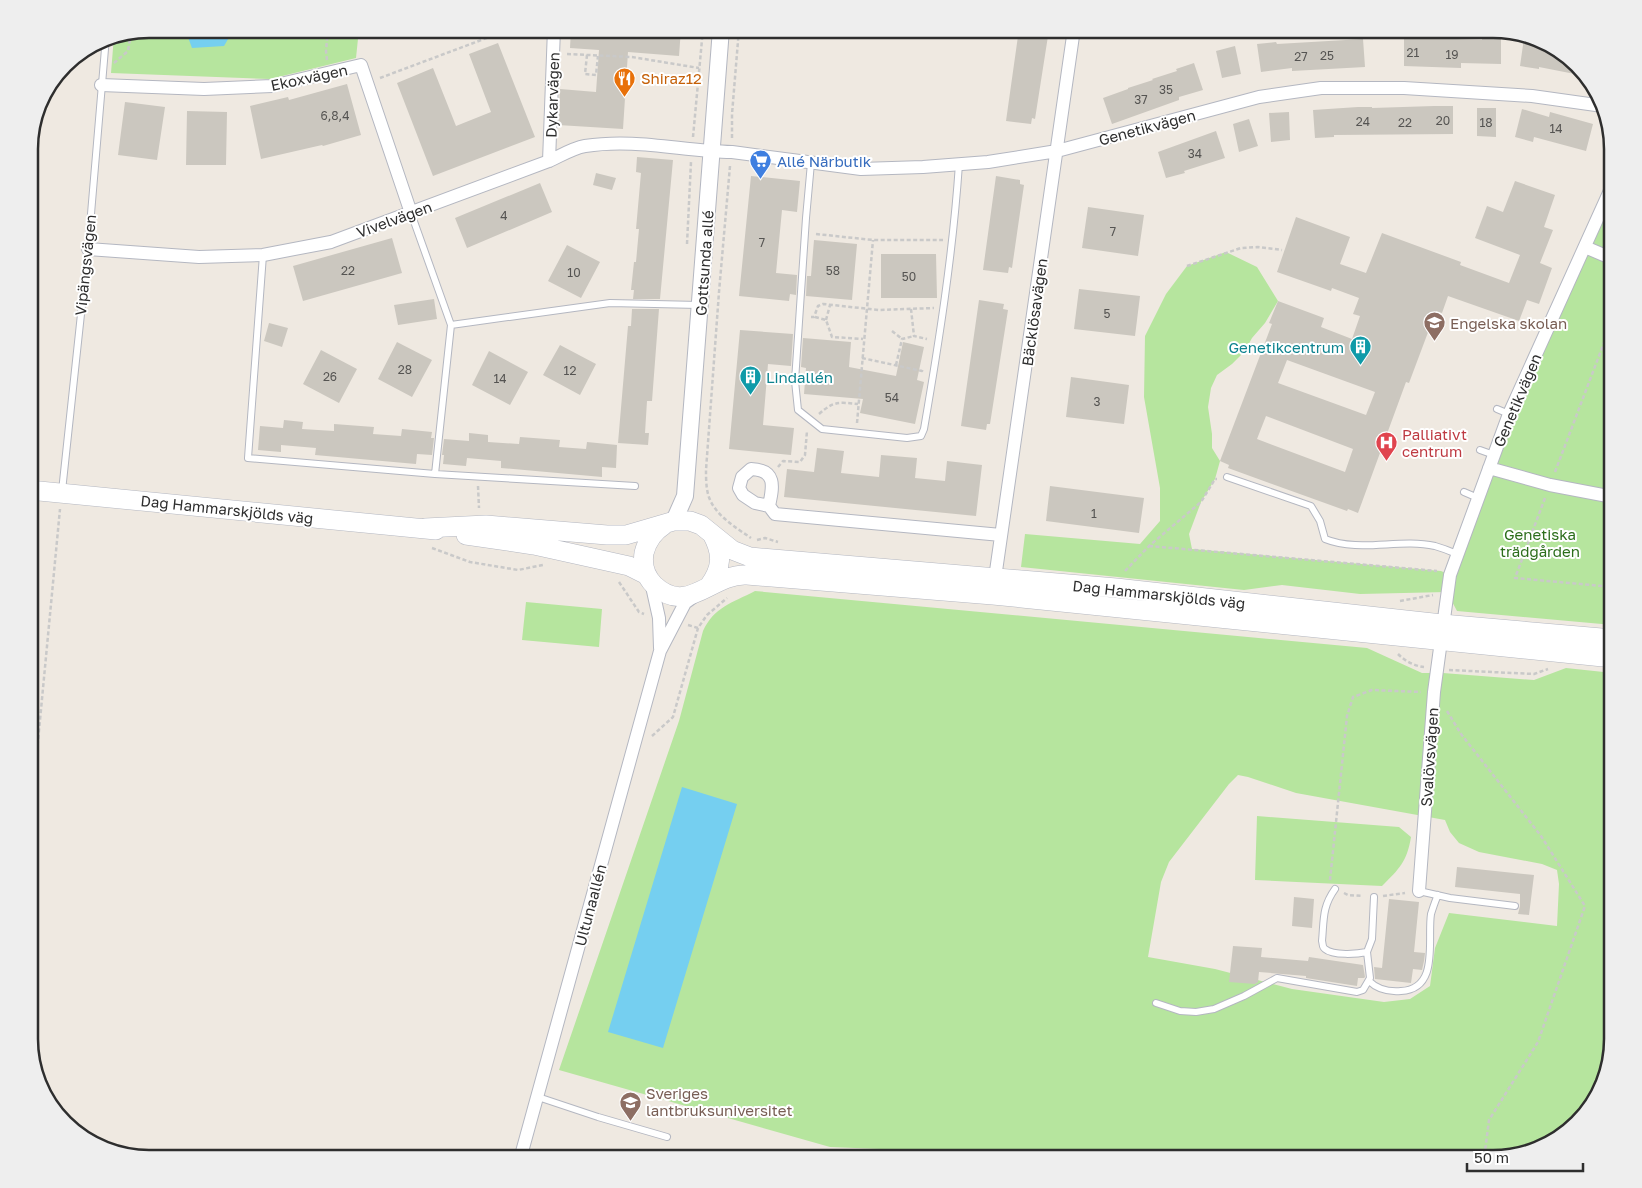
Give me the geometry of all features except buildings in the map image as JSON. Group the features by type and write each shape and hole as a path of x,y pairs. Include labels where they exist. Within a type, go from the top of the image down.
{"main road":[{"name":"Dag Hammarskjölds väg","path":"38,491 425,528 534,545 629,566 649,579 661,591 674,596 685,597 737,575 994,587"},
{"name":"Dag Hammarskjölds väg","path":"425,528 486,525 618,535 670,522 690,521 706,530 732,550 750,557 994,587 1442,633 1604,657"},
{"path":"649,579 644,567 644,554 648,541 656,531 670,522"},
{"path":"703,590 717,576 720,563 718,546 706,530"},
{"name":"Dag Hammarskjölds väg","path":"1442,633 1604,639"}],"street":[{"name":"Dykarvägen","path":"549,161 554,38"},
{"name":"Gottsunda allé","path":"670,522 685,496 720,38"},
{"name":"Bäcklösavägen","path":"994,587 1073,38"},
{"name":"Ekoxvägen","path":"102,79 204,90 262,87 361,65 411,213"},
{"name":"Genetikvägen","path":"692,148 861,169 988,162 1057,151 1259,97 1321,88 1404,88 1532,96 1595,105"},
{"name":"Vivelvägen","path":"88,248 199,256 263,255 331,242 549,161 583,146 623,143 692,148"},
{"name":"Genetikvägen","path":"1442,633 1450,575 1509,414 1604,204"},
{"path":"1584,247 1604,255"},
{"path":"1489,468 1550,486 1604,495"},
{"path":"685,496 706,530"},
{"path":"769,506 774,514 1001,535"},
{"name":"Ultunaallén","path":"649,579 659,618 660,651"},
{"name":"Ultunaallén","path":"523,1150 660,651 684,603 703,590"},
{"name":"Svalövsvägen","path":"1419,891 1434,692 1442,633"}],"lane":[{"name":"Vipängsvägen","path":"62,493 88,248 105,46"},
{"path":"811,163 795,381 798,410 822,429 907,438 921,436 926,419 952,240 959,164"},
{"path":"411,213 451,325 435,474"},
{"path":"263,255 248,458 435,474 636,486"},
{"path":"451,325 610,303 701,304"},
{"path":"1496,409 1509,414"},
{"path":"1480,450 1494,456"},
{"path":"1227,478 1311,506 1320,521 1325,539 1337,544 1415,544 1435,546 1457,554"},
{"path":"1464,492 1478,498"},
{"path":"1335,889 1326,905 1323,947 1326,950 1342,954 1367,952"},
{"path":"1419,891 1450,898 1515,906"},
{"path":"1369,980 1375,987 1395,992 1410,991 1421,983 1427,970 1430,954 1432,913 1438,895"},
{"path":"1156,1003 1180,1011 1196,1012 1222,1005 1278,978 1357,992 1364,990 1370,978 1367,952 1372,940 1374,897"},
{"path":"538,1097 668,1137"}],"path":[{"path":"327,38 328,73"},
{"path":"367,83 487,38"},
{"path":"687,246 692,148 702,38"},
{"path":"738,38 732,114 732,152 719,292 706,470 708,494 717,509 727,521 754,541"},
{"path":"102,79 128,51 130,40"},
{"path":"553,53 632,57 699,68"},
{"path":"587,55 586,74 596,75 598,56"},
{"path":"805,232 872,240 952,240"},
{"path":"856,433 872,240"},
{"path":"1187,266 1241,248 1258,247 1282,250"},
{"path":"814,317 818,306 823,304 879,310 935,308 942,310"},
{"path":"830,304 826,320 832,337 863,339"},
{"path":"911,309 914,336"},
{"path":"800,317 814,317 826,320"},
{"path":"892,330 902,340"},
{"path":"902,340 914,336 938,339"},
{"path":"927,347 928,339"},
{"path":"896,365 902,340"},
{"path":"862,358 922,371 924,363"},
{"path":"478,476 479,512"},
{"path":"1120,576 1149,546 1201,502 1215,479 1227,478"},
{"path":"38,742 62,493"},
{"path":"1149,546 1441,571 1450,575"},
{"path":"474,563 475,557"},
{"path":"512,569 514,561"},
{"path":"1400,601 1447,592"},
{"path":"648,739 673,717 698,628"},
{"path":"1419,891 1374,897 1348,895 1335,889 1330,884 1347,716 1354,697 1372,690 1434,692 1462,734 1541,836 1585,906 1538,1042 1489,1120 1485,1150"}],"green space":[{"path":"142,38 358,38 356,58 270,79 111,73 113,43 127,40"},
{"name":"Genetiska trädgården","path":"1604,204 1604,624 1457,611 1447,592 1360,594 1282,585 1244,590 1021,567 1025,534 1140,544 1160,521 1160,488 1144,397 1145,336 1166,294 1187,266 1226,252 1257,267 1278,301 1245,351 1217,375 1211,388 1208,407 1212,448 1220,461 1215,479 1201,502 1189,534 1192,549 1441,571 1450,575 1509,414"},
{"path":"755,591 1367,648 1422,673 1534,680 1566,668 1604,672 1604,1046 1599,1075 1590,1095 1572,1118 1555,1132 1529,1145 1508,1150 904,1150 830,1147 559,1070 679,721 703,631 707,623 718,611","holes":["1238,775 1296,793 1445,820 1450,832 1459,843 1479,852 1542,864 1557,870 1559,884 1557,926 1449,913 1435,948 1430,986 1410,999 1384,1002 1292,989 1215,969 1148,957 1161,882 1169,862 1229,784"]},
{"path":"526,602 602,609 599,647 522,640"},
{"path":"1257,816 1399,827 1411,837 1405,859 1382,886 1255,880"}],"water":[{"path":"188,38 229,38 224,46 192,48"},
{"path":"682,787 737,804 663,1048 608,1032"}],"place":[{"name":"Shiraz12","path":"625,97"},
{"name":"Allé Närbutik","path":"761,180"},
{"name":"Engelska skolan","path":"1434,342"},
{"name":"Genetikcentrum","path":"1360,366"},
{"name":"Lindallén","path":"750,396"},
{"name":"Palliativt centrum","path":"1386,462"},
{"name":"Sveriges lantbruksuniversitet","path":"630,1121"}]}
